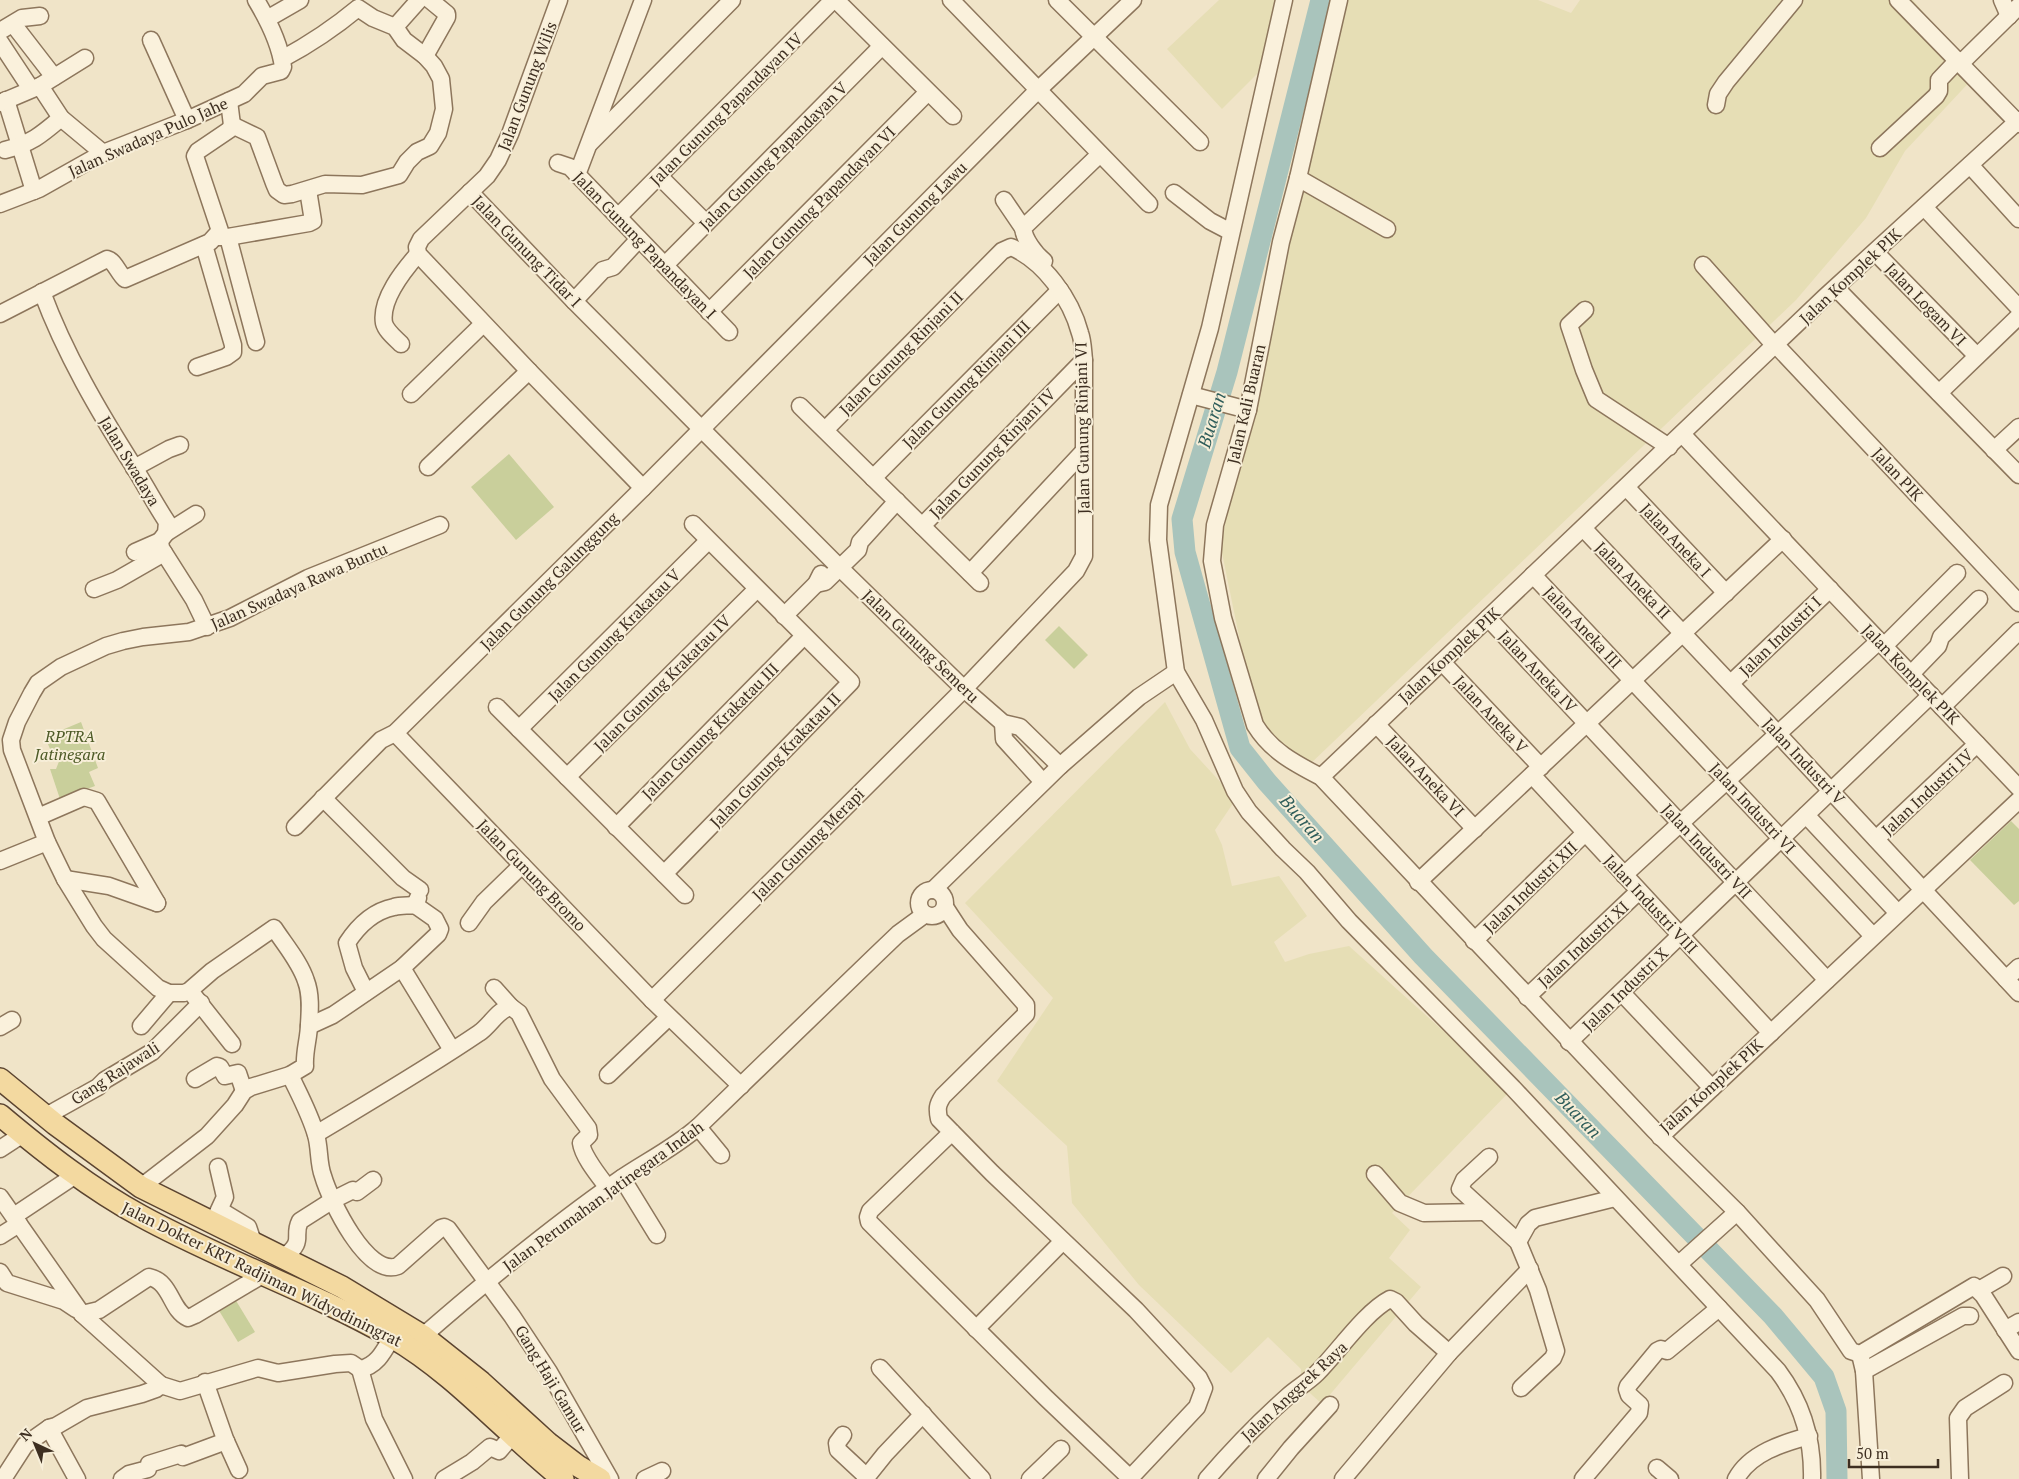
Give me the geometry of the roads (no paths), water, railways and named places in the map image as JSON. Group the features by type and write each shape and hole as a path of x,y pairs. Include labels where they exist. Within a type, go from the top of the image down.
{"main road":[{"name":"Jalan Dokter KRT Radjiman Widyodiningrat","path":"0,1079 141,1187 217,1216 253,1242 342,1287 418,1343 481,1382 548,1442 578,1466 600,1479"},
{"name":"Jalan Dokter KRT Radjiman Widyodiningrat","path":"0,1115 77,1174 141,1216 187,1240 339,1309 392,1337 418,1343 457,1384 512,1436 563,1479"},
{"path":"264,1274 284,1257"}],"street":[{"path":"256,0 267,18 282,59"},
{"path":"267,18 300,0"},
{"path":"232,125 257,137 277,190 284,195 325,184 362,185 399,175 407,162 417,152 430,146 438,132 444,109 440,79 434,66 425,56 404,40 395,27 419,0"},
{"name":"Jalan Gunung Wilis","path":"470,192 487,176 498,160 510,134 559,0"},
{"path":"577,175 643,0"},
{"path":"590,143 732,0"},
{"path":"836,0 953,116"},
{"name":"Jalan Gunung Papandayan IV","path":"618,217 836,0"},
{"path":"951,0 1148,204"},
{"path":"1057,0 1200,142"},
{"name":"Jalan Gunung Lawu","path":"702,429 1038,90 1133,0"},
{"path":"1284,0 1194,395 1159,505 1158,540 1176,672 1204,720 1235,791 1248,812 1283,850 1307,872 1349,921 1514,1088 1615,1198 1681,1262 1719,1308 1778,1371 1789,1386 1807,1426 1813,1457 1812,1479"},
{"name":"Jalan Kali Buaran","path":"1321,777 1275,750 1255,725 1221,608 1212,561 1215,525 1339,0"},
{"path":"1716,105 1718,94 1726,82 1794,0"},
{"path":"1898,0 2018,122"},
{"path":"1880,148 1936,96 1939,91 1939,80 2014,11 2002,0"},
{"path":"425,56 447,18 441,3"},
{"name":"Jalan Swadaya Pulo Jahe","path":"0,204 34,191 103,154 187,120 244,94 262,76 281,71 284,67 282,59 308,44 314,38 328,32 358,8 373,18 395,27"},
{"path":"40,16 22,18 6,28 42,84 61,118 103,154"},
{"path":"151,40 187,120"},
{"path":"0,42 42,84"},
{"name":"Jalan Gunung Papandayan V","path":"665,266 882,46"},
{"path":"34,191 12,148 3,102 42,84 86,58"},
{"name":"Jalan Gunung Papandayan VI","path":"709,312 928,92"},
{"path":"197,367 226,357 233,352 216,240 220,231 195,156 198,151 229,130 232,125 229,101"},
{"path":"12,148 37,139 61,118"},
{"name":"Jalan Komplek PIK","path":"2018,122 1830,292 1798,325 1321,777 1527,998 1660,1137 2019,800"},
{"path":"1023,228 1100,154"},
{"name":"Jalan Gunung Papandayan I","path":"558,164 570,167 729,332"},
{"path":"1970,165 2019,219"},
{"path":"659,176 706,223"},
{"path":"1298,178 1387,229"},
{"path":"0,314 107,259 112,261 126,279 216,240 309,223 313,220 308,190"},
{"name":"Jalan Gunung Tidar I","path":"401,344 386,329 384,322 384,314 391,292 398,279 418,254 417,247 421,239 470,192 702,429"},
{"path":"1174,194 1210,221 1231,232"},
{"path":"1004,200 1023,228 1037,254 1059,282"},
{"path":"1924,207 2019,308"},
{"path":"578,304 610,278 613,266 639,239"},
{"path":"216,240 256,342"},
{"name":"Jalan Gunung Rinjani VI","path":"1002,250 1011,247 1024,253 1050,278 1059,282 1073,311 1081,334 1084,360 1084,556"},
{"name":"Jalan Gunung Rinjani II","path":"825,430 1002,250"},
{"name":"Jalan Logam VI","path":"1875,252 1977,356"},
{"path":"418,254 483,324 643,488"},
{"name":"Jalan PIK","path":"1703,265 2019,603"},
{"name":"Jalan Gunung Rinjani III","path":"873,478 1059,282"},
{"name":"Jalan Swadaya","path":"42,292 50,313 109,429 168,522 163,542 207,627"},
{"path":"1830,292 1939,393 2019,476"},
{"path":"1585,310 1570,325 1584,370 1596,399 1669,447"},
{"path":"1939,393 2019,316"},
{"path":"411,394 483,324"},
{"name":"Jalan Gunung Rinjani IV","path":"922,526 1084,360"},
{"path":"428,467 529,371"},
{"path":"1194,395 1244,408"},
{"path":"800,406 975,578 1083,452"},
{"path":"1994,450 2019,427"},
{"name":"Jalan Gunung Galunggung","path":"296,827 381,740 395,733 702,429"},
{"name":"Jalan Gunung Semeru","path":"702,429 964,689 1003,723 1020,727 1060,766"},
{"name":"Jalan Komplek PIK","path":"1682,434 2019,788"},
{"path":"134,468 180,445"},
{"name":"Jalan Aneka I","path":"1626,487 1726,593"},
{"path":"784,616 816,584 825,582 837,565 858,550 860,542 897,501"},
{"path":"94,589 117,580 196,514"},
{"name":"Jalan Gunung Krakatau II","path":"664,874 851,682 693,524"},
{"name":"Jalan Swadaya Rawa Buntu","path":"169,993 152,983 104,939 94,926 47,842 12,750 11,740 17,722 38,683 61,666 106,646 143,637 189,632 230,618 308,578 440,525"},
{"name":"Jalan Aneka II","path":"1583,528 1683,633"},
{"path":"1418,882 1783,539"},
{"name":"Jalan Gunung Krakatau V","path":"519,729 708,541"},
{"path":"135,552 163,542"},
{"name":"Jalan Gunung Merapi","path":"652,1000 964,689 1076,571 1084,556"},
{"path":"1624,875 1957,573"},
{"name":"Jalan Aneka III","path":"1533,575 1633,680"},
{"name":"Jalan Gunung Krakatau IV","path":"567,777 756,589"},
{"name":"Jalan Industri I","path":"1731,683 1830,589"},
{"path":"1911,674 1938,646 1941,637 1979,599"},
{"name":"Jalan Aneka IV","path":"1488,618 1587,723"},
{"path":"1942,707 2019,630"},
{"name":"Jalan Industri V","path":"1683,633 2019,993"},
{"name":"Jalan Gunung Krakatau III","path":"616,827 804,636"},
{"name":"Jalan Aneka V","path":"1442,662 1536,771"},
{"name":"Jalan Perumahan Jatinegara Indah","path":"418,1343 487,1281 615,1183 674,1147 698,1127 898,934 933,904 959,866 1043,782 1139,697 1176,672"},
{"name":"Jalan Industri VI","path":"1633,680 1874,936"},
{"name":"Jalan Industri X","path":"1569,1042 1931,695"},
{"path":"497,707 685,895"},
{"path":"1003,723 1004,739 1043,782"},
{"name":"Jalan Industri VII","path":"1587,723 1827,980"},
{"name":"Jalan Aneka VI","path":"1376,724 1475,828"},
{"name":"Jalan Gunung Bromo","path":"395,733 652,1000 740,1086"},
{"name":"Jalan Industri IV","path":"1876,839 1978,744"},
{"name":"Jalan Industri VIII","path":"1536,771 1585,833 1771,1033"},
{"path":"38,817 84,797 97,801 157,902 109,886 66,878"},
{"path":"309,1026 333,1016 402,968 438,934 440,929 435,919 403,878 323,798"},
{"path":"1806,815 1898,913"},
{"name":"Jalan Industri XII","path":"1474,941 1585,833"},
{"path":"0,861 47,842"},
{"path":"469,924 484,902 522,865"},
{"name":"Jalan Industri XI","path":"1527,998 1639,891"},
{"path":"366,992 354,968 347,943 354,933 372,916 418,898"},
{"path":"933,904 960,930 1026,1005 1027,1009 1026,1014 938,1103 939,1119 1136,1310 1199,1378 1204,1388 1196,1408 1129,1477 1123,1474 869,1222 868,1216 870,1211 952,1132"},
{"path":"141,1026 169,993 189,991 212,971 274,928 302,970 309,992 309,1026 304,1052 306,1066 290,1075 250,1087 207,1136 141,1187"},
{"path":"2006,979 2019,967"},
{"path":"402,968 452,1050"},
{"path":"494,988 518,1013 552,1079 588,1128 589,1134 581,1143 591,1165 615,1183 657,1235"},
{"path":"189,991 201,1003 232,1044"},
{"path":"1622,993 1712,1088"},
{"name":"Gang Rajawali","path":"46,1116 91,1092 105,1080 152,1052 201,1003"},
{"path":"316,1134 484,1030 505,1010 512,1007"},
{"path":"608,1075 670,1017"},
{"path":"195,1079 218,1066 225,1076 238,1073 244,1092"},
{"path":"290,1075 316,1134 322,1173 332,1200"},
{"path":"698,1127 722,1155"},
{"path":"0,1148 24,1134"},
{"path":"1660,1137 1817,1300 1851,1351 1860,1354 1974,1286 2012,1326 2019,1352"},
{"path":"1489,1157 1464,1180 1460,1189 1518,1242 1530,1269 1556,1351 1553,1358 1522,1388"},
{"path":"217,1216 226,1197 218,1167"},
{"path":"0,1236 16,1220 77,1174"},
{"path":"1375,1174 1400,1203 1424,1212 1484,1212"},
{"path":"284,1257 294,1249 298,1239 298,1225 300,1221 332,1200 353,1190 357,1192 373,1180"},
{"path":"0,1197 82,1314"},
{"path":"1518,1242 1528,1224 1535,1218 1615,1198"},
{"name":"Gang Haji Gamur","path":"332,1200 355,1240 368,1256 384,1267 394,1268 398,1266 444,1227 448,1229 512,1316 549,1372 610,1479"},
{"path":"1681,1262 1735,1213"},
{"path":"976,1329 1063,1241"},
{"path":"1343,1479 1449,1354 1530,1269"},
{"path":"0,1272 7,1283 64,1301 82,1314 161,1384 180,1391 205,1382 258,1368 278,1373 351,1363 360,1369 374,1419 404,1479"},
{"path":"82,1314 99,1310 149,1276 156,1278 163,1284 181,1312 188,1318 264,1274"},
{"path":"1979,1290 2003,1276"},
{"name":"Jalan Anggrek Raya","path":"1207,1479 1239,1443 1288,1396 1316,1374 1382,1303 1390,1299 1396,1302 1416,1324 1449,1354"},
{"path":"1584,1479 1639,1413 1640,1405 1628,1393 1628,1386 1657,1351 1661,1349 1667,1351 1719,1308"},
{"path":"1864,1371 1963,1316 1970,1316"},
{"path":"360,1369 376,1361 383,1354 392,1337"},
{"path":"1860,1354 1864,1371 1871,1479"},
{"path":"880,1368 982,1479"},
{"path":"205,1382 226,1441 239,1470"},
{"path":"1960,1479 1958,1418 1965,1408 2004,1383"},
{"path":"3,1479 25,1445 49,1428 87,1408 142,1394 156,1389 161,1384"},
{"path":"1266,1479 1330,1405"},
{"path":"843,1435 837,1443 838,1450 866,1478 885,1454 923,1414"},
{"path":"49,1428 77,1479"},
{"path":"444,1479 472,1462 490,1448 499,1451 512,1436"},
{"path":"1736,1479 1746,1467 1768,1450 1784,1442 1809,1436"},
{"path":"122,1479 129,1474 148,1469 149,1464 180,1454 183,1457 226,1441"},
{"path":"1030,1479 1061,1449"},
{"path":"1657,1468 1670,1479"},
{"path":"645,1479 662,1471"}],"waterway":[{"name":"Buaran","path":"1321,0 1227,372 1182,519 1185,552 1240,748 1267,782 1423,956 1773,1316 1824,1377 1836,1411 1837,1479"}],"park label":[{"name":"RPTRA Jatinegara","path":"70,745"}]}
